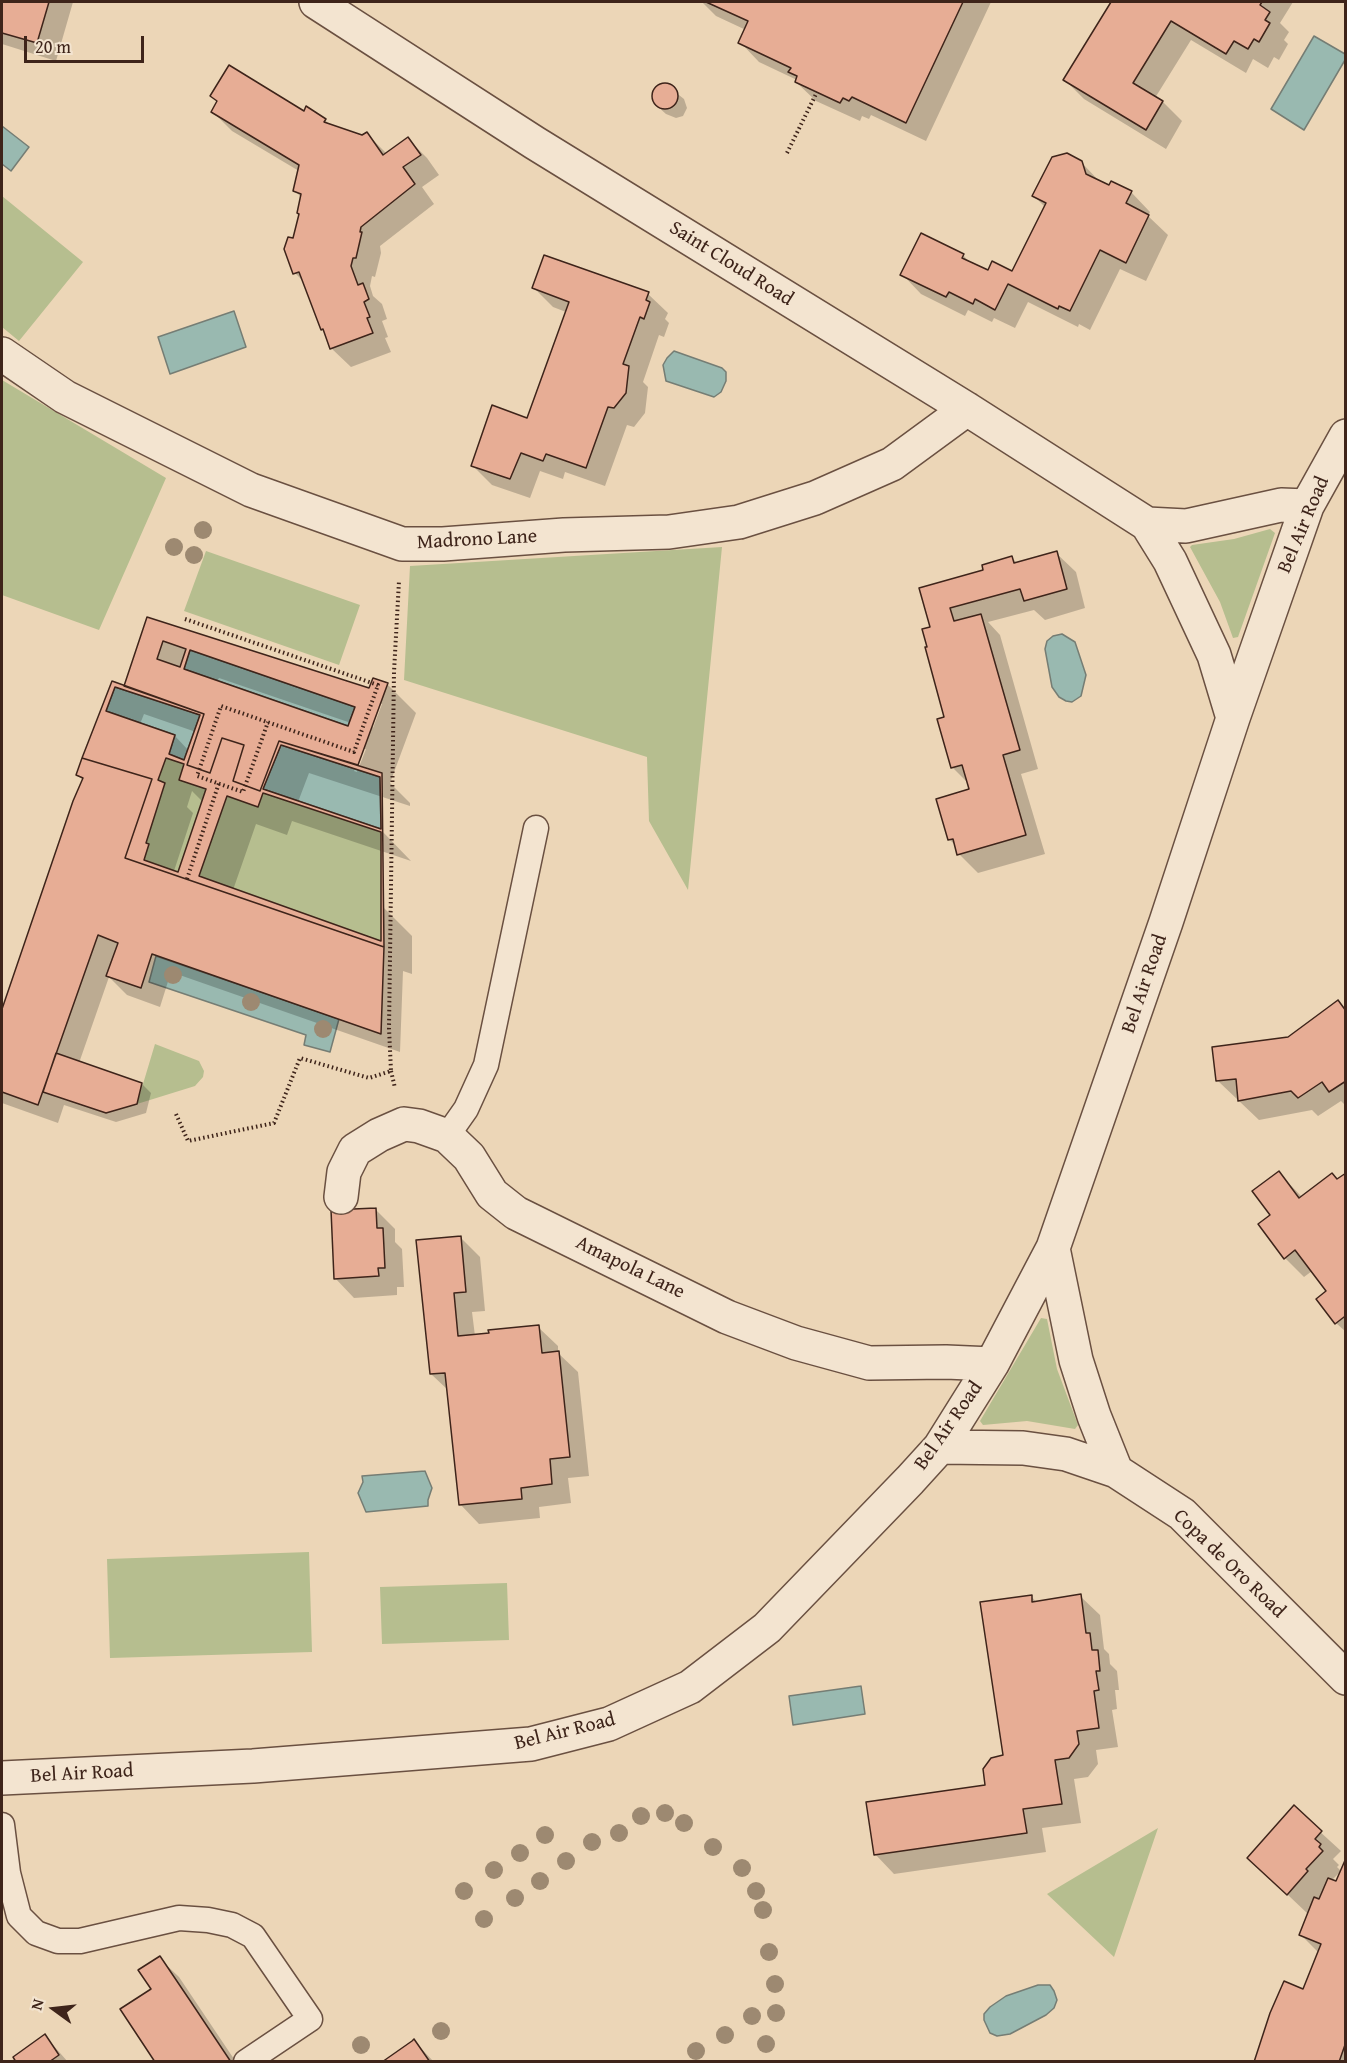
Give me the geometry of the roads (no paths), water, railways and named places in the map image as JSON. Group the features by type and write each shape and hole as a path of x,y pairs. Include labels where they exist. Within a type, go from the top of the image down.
{"street":[{"name":"Saint Cloud Road","path":"316,2 535,143 967,409 1147,525 1170,561 1214,655 1233,718"},
{"name":"Madrono Lane","path":"2,354 64,397 250,490 402,544 443,544 564,535 669,532 739,522 815,498 892,464 967,409"},
{"name":"Bel Air Road","path":"2,1778 253,1766 531,1744 609,1724 690,1688 767,1628 940,1447 992,1364 1053,1248 1166,922 1233,718 1308,506 1346,436"},
{"path":"1147,525 1186,526 1281,505 1308,506"},
{"name":"Amapola Lane","path":"341,1197 344,1172 355,1150 379,1135 404,1124 419,1126 447,1136 469,1157 492,1194 516,1213 727,1317 796,1343 868,1363 992,1364"},
{"path":"1053,1248 1076,1359 1094,1416 1116,1471"},
{"name":"Copa de Oro Road","path":"940,1447 1023,1448 1055,1452 1116,1471 1182,1514 1346,1678"}],"lane":[{"path":"447,1136 466,1109 486,1065 536,828"},
{"path":"2,1825 8,1873 19,1916 36,1933 58,1941 80,1941 179,1918 208,1920 232,1925 254,1936 310,2019 246,2061"}],"water":[{"path":"1314,36 1345,54 1345,60 1304,130 1271,109"},
{"path":"2,126 29,147 11,171 2,164"},
{"path":"234,311 246,347 170,374 158,337"},
{"path":"674,351 722,368 726,372 726,381 721,392 714,397 666,381 663,365"},
{"path":"1062,634 1075,642 1086,675 1081,696 1072,702 1059,697 1052,687 1045,649 1047,641 1053,636"},
{"path":"190,650 355,707 348,726 184,669"},
{"path":"115,687 200,715 184,760 169,754 175,735 106,711"},
{"path":"281,745 380,777 381,829 263,789"},
{"path":"156,956 339,1019 330,1052 304,1045 306,1035 149,982"},
{"path":"425,1471 432,1488 428,1506 366,1512 358,1493 363,1482 362,1476"},
{"path":"861,1686 865,1714 793,1725 789,1696"},
{"path":"1038,1985 1050,1985 1057,2000 1054,2008 1046,2015 1010,2034 997,2036 990,2033 984,2020 984,2014 990,2007 1006,1996"}]}
